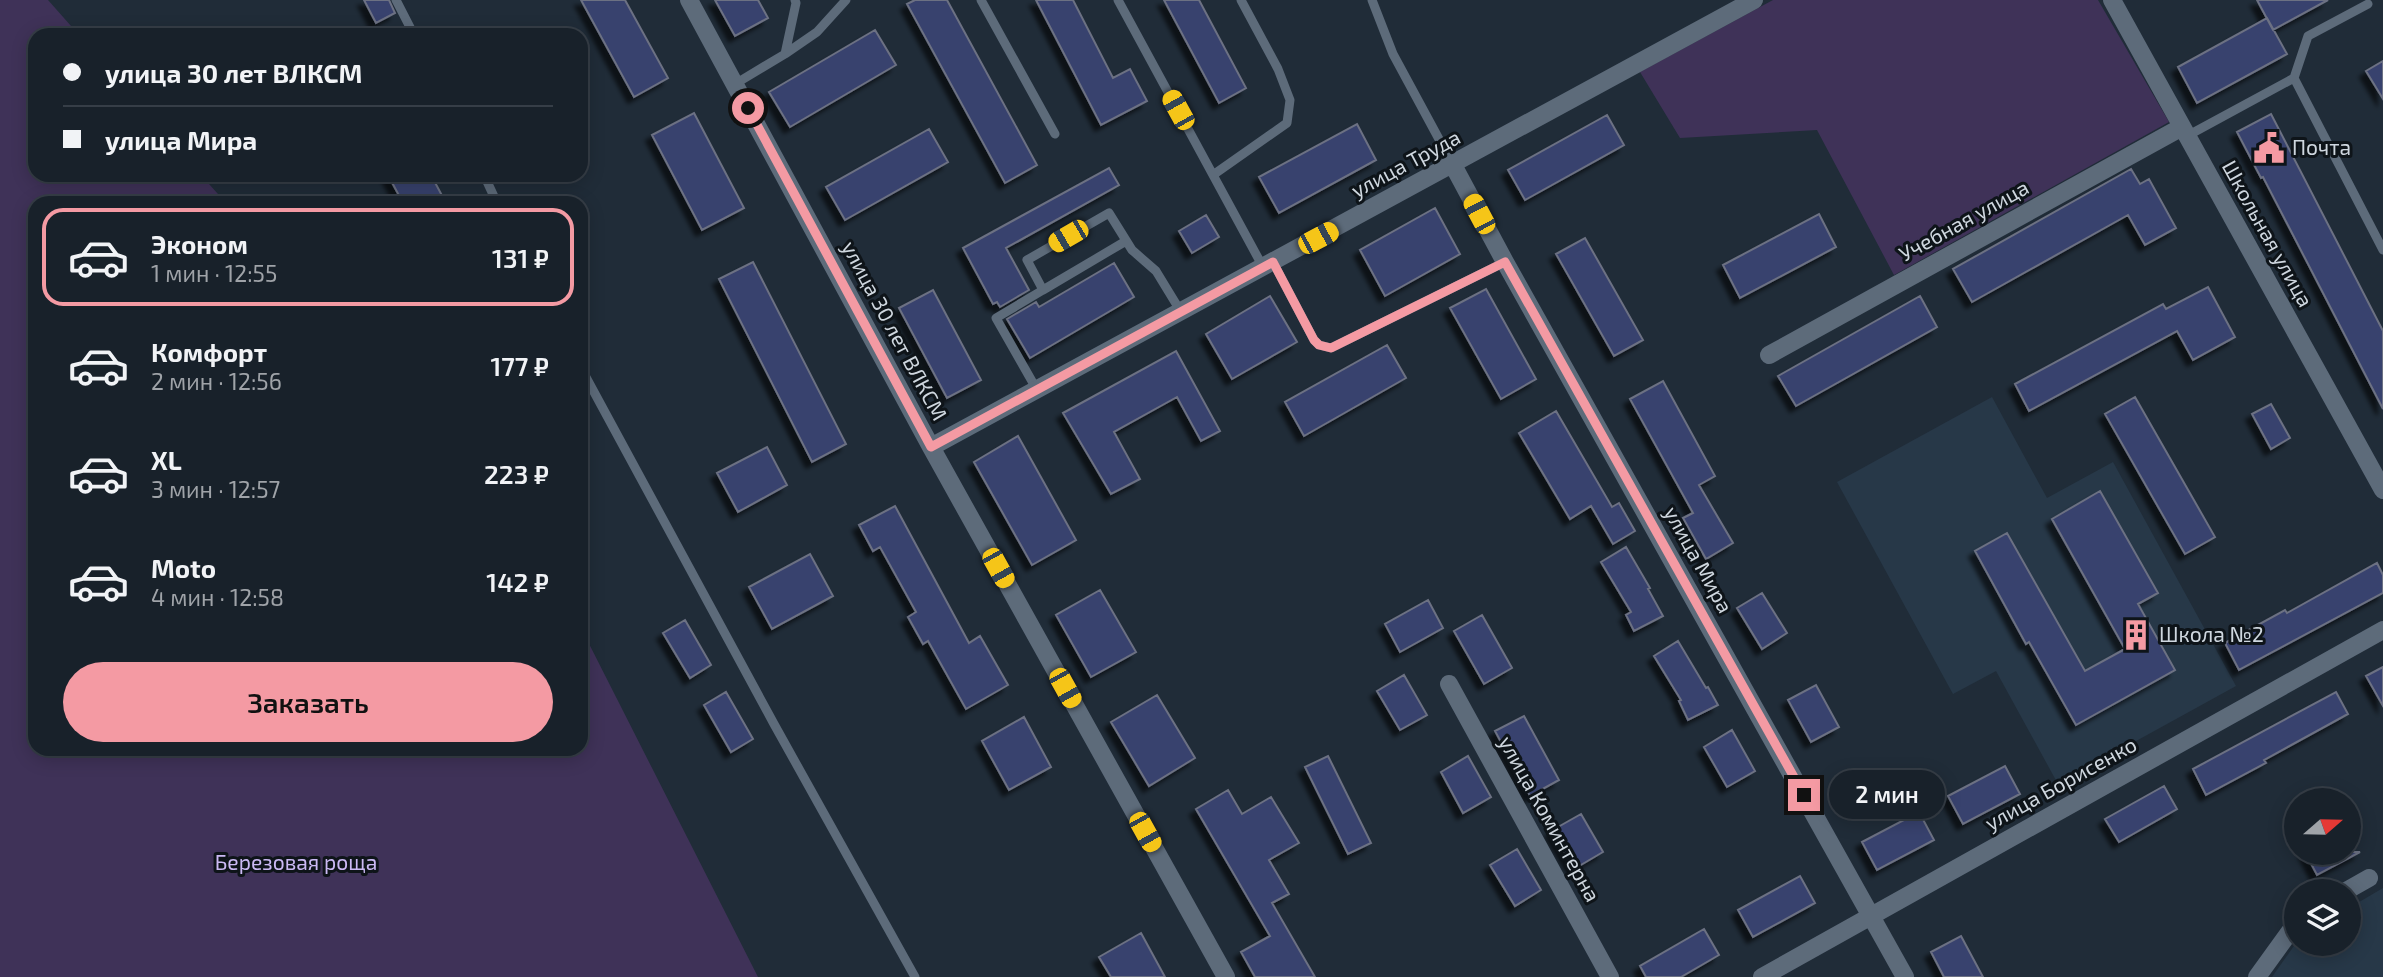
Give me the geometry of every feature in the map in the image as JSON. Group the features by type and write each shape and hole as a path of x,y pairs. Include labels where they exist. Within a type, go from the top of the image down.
{"street":[{"name":"улица 30 лет ВЛКСМ","path":"688,0 931,447 1226,977"},
{"name":"улица Труда","path":"931,447 1754,0"},
{"name":"Школьная улица","path":"2112,0 2382,486"},
{"name":"Учебная улица","path":"1769,355 2185,132"},
{"name":"улица Мира","path":"1453,165 1905,977"},
{"name":"улица Борисенко","path":"1762,977 2383,630"},
{"name":"улица Коминтерна","path":"1449,684 1610,977"},
{"path":"2361,883 2369,878"},
{"path":"2257,977 2284,940"}],"lane":[{"path":"396,0 410,28"},
{"path":"785,54 795,0"},
{"path":"981,0 1055,134"},
{"path":"1118,0 1213,175 1319,345 1331,348 1505,262"},
{"path":"1213,175 1287,122 1290,100 1286,89 1241,0"},
{"path":"1372,0 1393,54 1453,165"},
{"path":"735,84 817,32 842,2"},
{"path":"2185,132 2294,78 2308,36 2368,4"},
{"path":"2294,78 2383,250"},
{"path":"1043,290 1027,260 1109,213 1132,250 1156,271 1181,312"},
{"path":"1037,390 996,318 1126,241"},
{"path":"588,381 915,977"}],"shaded area":[{"path":"1992,397 2047,498 2113,462 2236,686 2058,784 1996,671 1953,694 1837,482"},
{"path":"2383,888 2383,977 2272,977 2287,956 2361,956 2361,901"}],"green space":[{"name":"Березовая роща","path":"0,0 48,0 73,28 28,28 28,182 207,182 220,196 28,196 28,756 588,756 588,642 758,977 0,977"},
{"path":"1773,0 2098,0 2169,122 1894,275 1817,130 1680,138 1640,72"}],"building":[{"path":"364,0 389,0 395,13 376,23"},
{"path":"581,0 625,0 668,78 634,97"},
{"path":"715,0 758,0 768,18 735,36"},
{"path":"915,0 947,0 1037,165 1005,183 907,4"},
{"path":"1036,0 1073,0 1113,78 1130,69 1147,101 1101,125"},
{"path":"1164,0 1199,0 1246,88 1219,103"},
{"path":"2257,0 2328,0 2273,30"},
{"path":"2267,18 2287,54 2197,103 2178,67"},
{"path":"875,30 896,65 790,127 769,92"},
{"path":"2383,61 2383,99 2366,71"},
{"path":"694,113 744,208 702,230 652,135"},
{"path":"2271,114 2383,331 2383,409 2237,132"},
{"path":"1607,115 1624,145 1525,200 1508,170"},
{"path":"1357,124 1376,160 1279,213 1259,177"},
{"path":"929,129 948,162 845,220 826,187"},
{"path":"1109,168 1119,185 1006,248 1029,290 1000,307 997,302 993,304 963,248"},
{"path":"2131,169 2140,184 2149,179 2176,228 2145,245 2128,215 1972,302 1953,269"},
{"path":"392,182 435,182 442,196 399,196"},
{"path":"1435,208 1460,254 1385,296 1360,250"},
{"path":"1819,214 1836,247 1740,298 1723,265"},
{"path":"1206,215 1219,237 1192,253 1179,231"},
{"path":"1585,238 1643,340 1614,356 1556,254"},
{"path":"753,262 846,444 812,462 719,279"},
{"path":"1114,263 1134,297 1030,358 1007,319 1036,302 1039,307"},
{"path":"2208,287 2235,337 2193,360 2177,331 2029,411 2015,384 2163,304 2166,309"},
{"path":"1486,289 1536,379 1501,399 1450,308"},
{"path":"933,290 981,380 947,398 899,308"},
{"path":"1270,296 1297,342 1232,379 1206,334"},
{"path":"1920,296 1937,327 1796,406 1778,376"},
{"path":"1387,345 1406,378 1304,436 1285,402"},
{"path":"1176,351 1220,431 1201,441 1177,397 1114,432 1140,479 1111,494 1063,413"},
{"path":"1663,381 1715,476 1699,485 1733,543 1706,559 1683,518 1693,513 1630,399"},
{"path":"2135,397 2215,537 2185,554 2105,414"},
{"path":"2271,404 2290,438 2271,449 2252,414"},
{"path":"1556,411 1612,507 1619,503 1635,531 1613,544 1591,506 1570,519 1519,433"},
{"path":"1018,436 1076,540 1032,565 974,462"},
{"path":"767,447 787,485 738,512 717,473"},
{"name":"Школа №2","path":"2100,491 2158,593 2138,604 2175,670 2076,725 2029,642 2026,644 1975,551 2007,533 2085,671 2125,649 2052,519"},
{"path":"895,506 969,643 980,636 1008,685 966,709 928,641 923,644 908,617 916,612 880,547 873,551 859,525"},
{"path":"1626,547 1663,616 1634,631 1626,615 1631,612 1601,562"},
{"path":"810,554 833,596 772,629 749,587"},
{"path":"2377,563 2383,575 2383,593 2239,670 2225,643 2285,610 2287,613"},
{"path":"1100,590 1136,652 1091,677 1056,615"},
{"path":"1762,593 1787,633 1762,649 1737,608"},
{"path":"1428,600 1443,628 1400,652 1385,624"},
{"path":"1482,615 1512,668 1484,684 1454,631"},
{"path":"685,620 711,665 690,678 663,633"},
{"path":"1678,641 1718,705 1688,720 1679,701 1681,700 1654,656"},
{"path":"2383,667 2383,706 2366,676"},
{"path":"1404,675 1427,715 1400,730 1377,691"},
{"path":"1816,685 1839,727 1811,742 1788,700"},
{"path":"726,692 753,739 731,752 704,705"},
{"path":"2336,692 2348,714 2206,795 2193,769"},
{"path":"1157,695 1195,758 1149,786 1111,722"},
{"path":"1524,716 1559,780 1530,796 1495,731"},
{"path":"1024,717 1051,767 1009,790 982,741"},
{"path":"1732,730 1755,771 1727,787 1704,747"},
{"path":"1328,756 1371,843 1348,854 1305,767"},
{"path":"1468,756 1491,797 1463,813 1441,772"},
{"path":"2005,766 2020,794 1963,824 1948,796"},
{"path":"2164,786 2177,809 2119,842 2105,819"},
{"path":"1228,790 1242,814 1271,797 1299,843 1269,860 1289,894 1272,903 1315,977 1255,977 1241,952 1270,936 1196,809"},
{"path":"1919,812 1934,840 1877,870 1862,842"},
{"path":"1581,814 1603,852 1574,869 1551,831"},
{"path":"1517,849 1541,890 1515,906 1490,865"},
{"path":"2312,865 2336,865 2317,875"},
{"path":"1800,876 1815,903 1753,937 1738,910"},
{"path":"1704,929 1719,955 1681,977 1646,977 1640,966"},
{"path":"1141,933 1165,977 1111,977 1099,957"},
{"path":"1961,936 1983,977 1944,977 1931,952"}],"place":[{"name":"Почта","path":"2269,148"},
{"name":"Школа №2","path":"2136,635"}],"route":[{"path":"748,108 931,447 1273,262 1314,340 1325,348 1338,346 1505,262 1804,795"}]}
